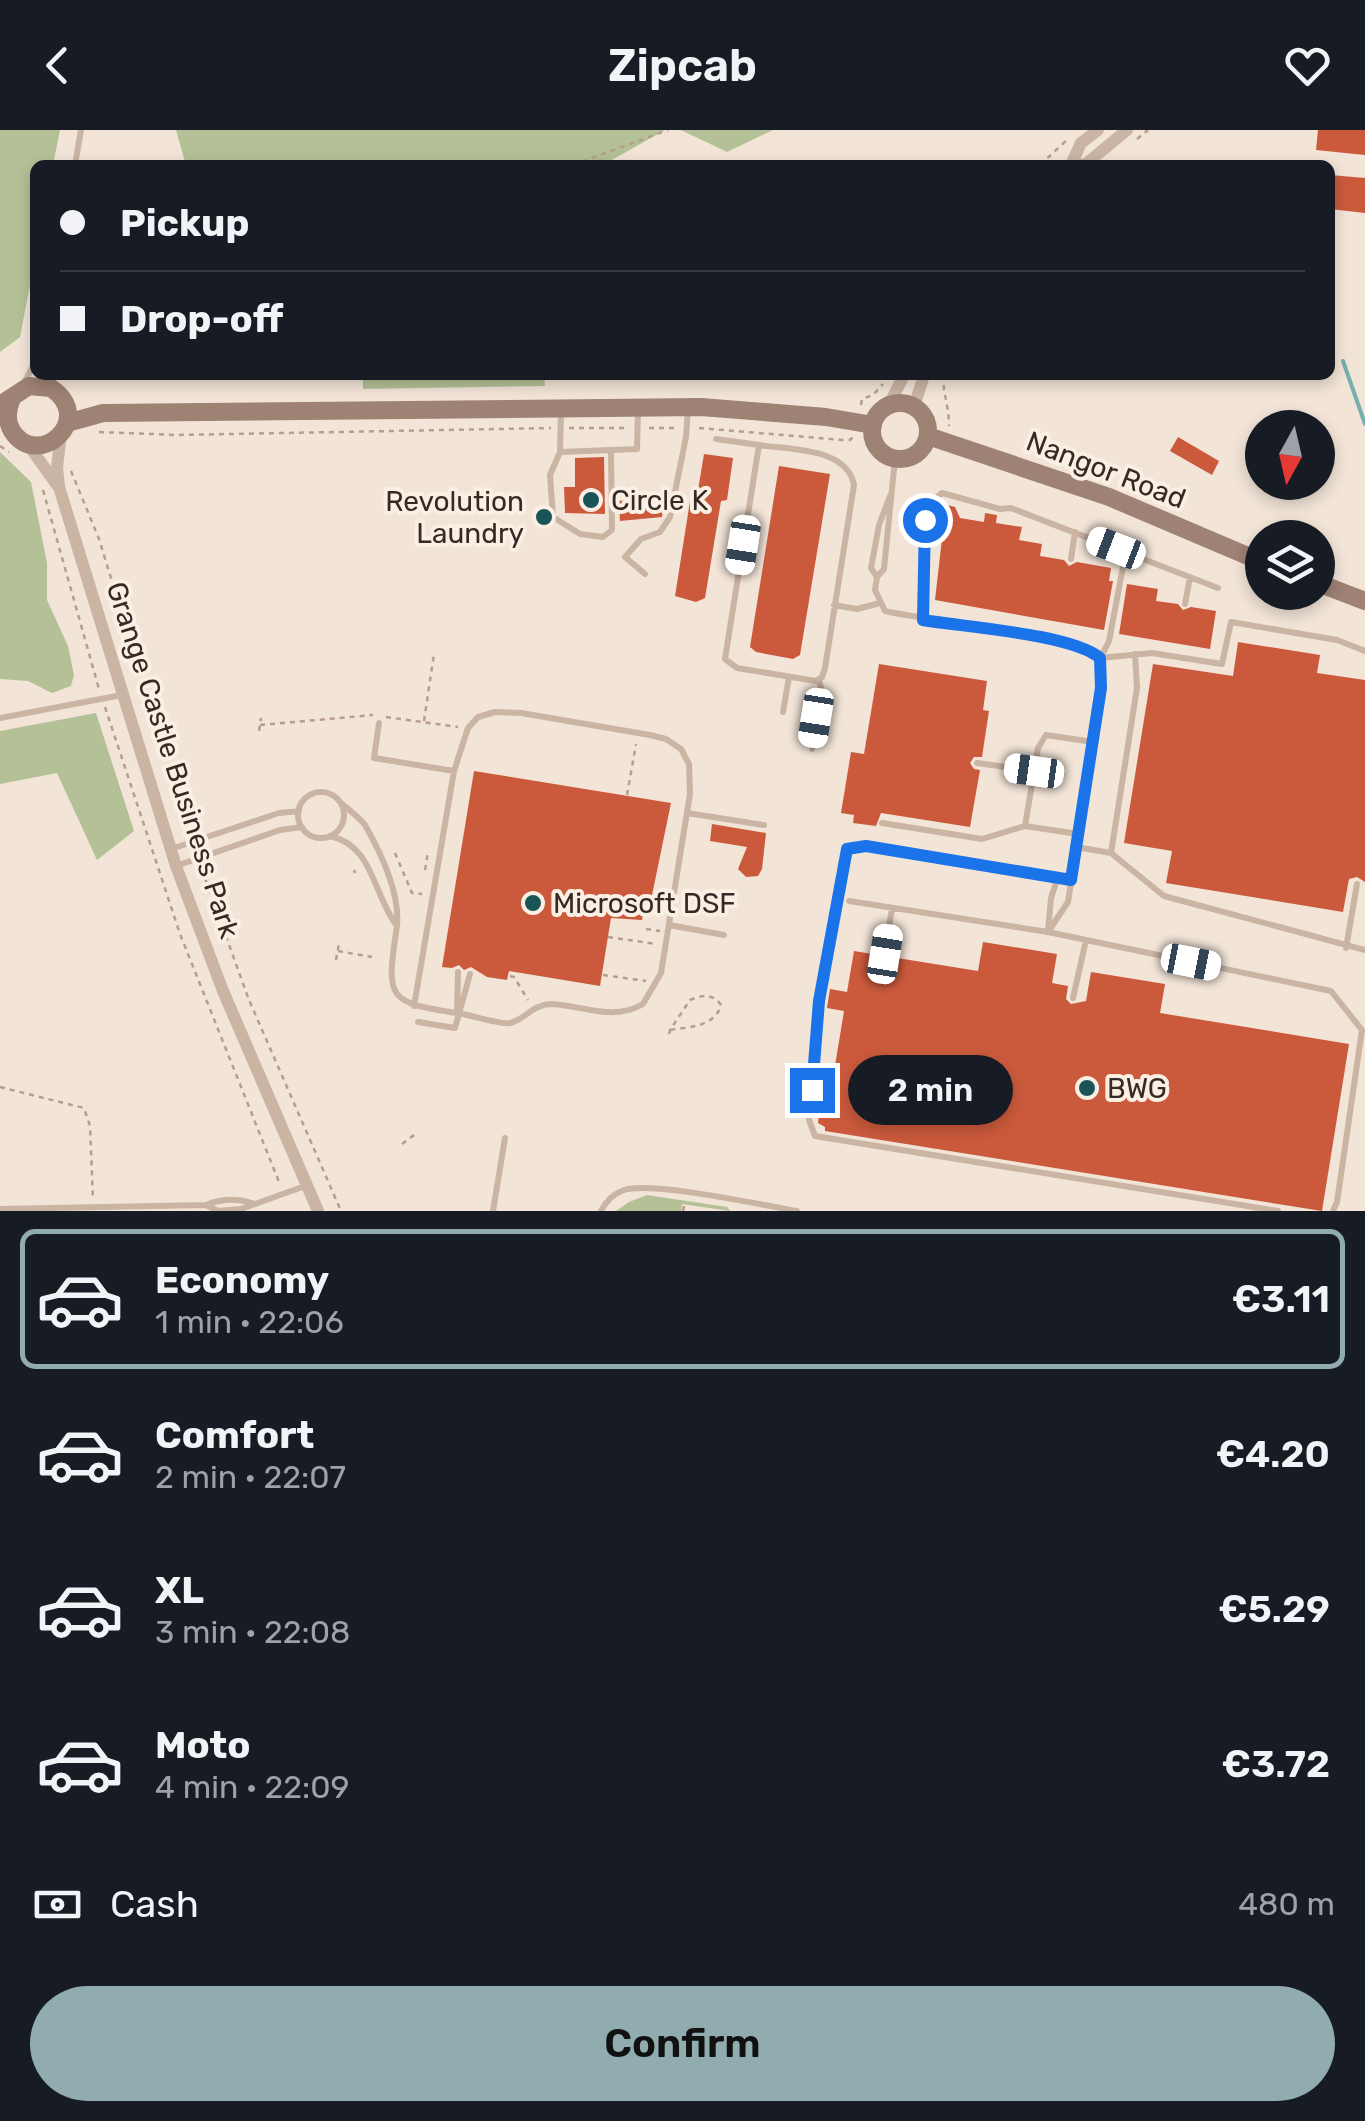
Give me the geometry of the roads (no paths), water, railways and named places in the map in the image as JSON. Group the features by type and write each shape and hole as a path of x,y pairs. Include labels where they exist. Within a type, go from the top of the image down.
{"main road":[{"path":"103,413 54,387 38,385 10,399 5,425 19,448 46,444 64,428 103,413 560,418 638,408 688,407 778,412 872,425"},
{"path":"54,387 68,410 64,428"},
{"path":"889,405 914,406 926,419 926,444 913,457 895,459 874,443 872,425 878,413 889,405"},
{"name":"Nangor Road","path":"928,436 1094,491 1245,555"},
{"path":"1335,590 1365,601"}],"street":[{"path":"1073,160 1081,143 1098,130"},
{"path":"1091,160 1127,130"},
{"path":"889,405 902,380"},
{"path":"914,406 922,380"},
{"name":"Grange Castle Business Park","path":"64,428 57,467 59,487 170,850 223,991 318,1211"},
{"name":"Grange Castle Business Park","path":"19,448 59,487"}],"lane":[{"path":"76,160 81,130"},
{"path":"10,399 30,369"},
{"path":"646,574 625,557 641,538 660,532 670,517 688,407"},
{"path":"560,452 636,450 638,408"},
{"path":"560,418 560,452 550,475 553,517 580,534 603,537 612,530 611,451"},
{"path":"716,439 826,456 839,462 853,477 825,668 819,680 812,749"},
{"path":"759,445 725,659 733,667 819,680"},
{"path":"895,459 891,526 884,568 876,578 874,590 885,611 1065,642 1100,658 1152,653 1222,664 1232,622 1337,640 1365,651"},
{"path":"923,620 927,505 942,494 1000,509 1011,508 1218,588"},
{"path":"876,578 871,568 879,525 890,496"},
{"path":"1070,559 1075,532"},
{"path":"1048,932 1068,902 1101,688 1100,658 1108,642 1126,552"},
{"path":"1185,604 1190,577"},
{"path":"834,605 857,609 880,603"},
{"path":"1111,853 1137,688 1134,654"},
{"path":"783,712 789,677"},
{"path":"0,718 124,695"},
{"path":"397,926 386,912 360,852 350,840 314,837 302,827 299,812 306,798 321,792 336,796 363,822 398,907 397,926 390,974 391,984 396,994 414,1006 510,1024 545,1004 603,1012 636,1008 657,984 687,812 689,764 666,739 650,734 520,713 495,712 478,717 468,728 454,771 414,1006"},
{"path":"379,724 374,758 454,771"},
{"path":"1025,826 1038,748 1046,735 1093,742"},
{"path":"977,762 1034,771"},
{"path":"330,836 337,832 344,818 341,802"},
{"path":"170,850 279,813 299,812"},
{"path":"687,812 764,826"},
{"path":"882,823 982,839 1025,826 1078,834"},
{"path":"176,866 280,830 302,827"},
{"path":"1071,880 866,846 847,849 819,1001 809,1120 815,1136 1278,1211"},
{"path":"1076,847 1111,853 1164,896 1365,950"},
{"path":"1048,932 1051,898 1058,878"},
{"path":"1346,948 1356,884"},
{"path":"849,901 1048,932 1331,991 1362,1030 1333,1211"},
{"path":"885,954 892,908"},
{"path":"669,926 724,935"},
{"path":"1073,998 1086,940"},
{"path":"458,972 458,1014"},
{"path":"418,1022 455,1028 470,974"},
{"path":"493,1211 505,1138"},
{"path":"0,1209 206,1206 232,1200 252,1204 274,1200 306,1186"},
{"path":"601,1211 617,1193 650,1188 797,1211"}],"waterway":[{"path":"1343,361 1365,424"}],"place":[{"name":"Circle K","path":"591,500"},
{"name":"Revolution Laundry","path":"544,517"},
{"name":"Microsoft DSF","path":"533,903"},
{"name":"BWG","path":"1087,1088"}]}
